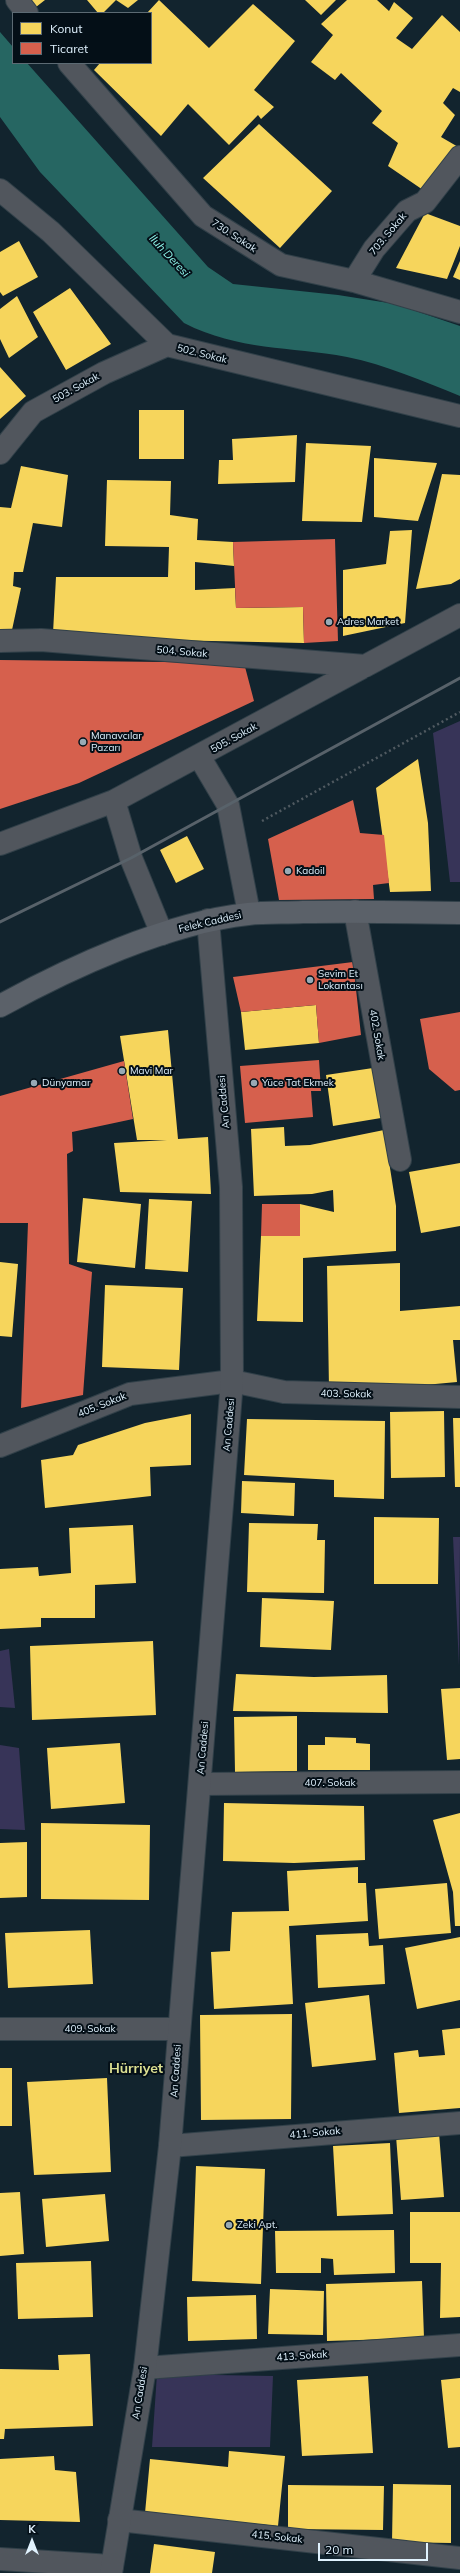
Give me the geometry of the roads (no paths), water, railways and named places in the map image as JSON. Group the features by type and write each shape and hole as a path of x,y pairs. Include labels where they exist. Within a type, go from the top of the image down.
{"main road":[{"name":"Felek Caddesi","path":"0,1006 46,981 162,934 208,920 249,914 355,911 460,913"}],"street":[{"path":"16,0 26,12"},
{"name":"730. Sokak","path":"70,64 203,216 281,265 354,281 460,312"},
{"name":"703. Sokak","path":"354,281 379,243 407,211 425,202 460,157"},
{"name":"502. Sokak","path":"0,190 51,232 167,345 460,416"},
{"name":"503. Sokak","path":"0,453 33,412 104,373 167,345"},
{"name":"505. Sokak","path":"0,844 114,801 460,615"},
{"name":"504. Sokak","path":"0,641 40,640 365,666"},
{"path":"200,756 228,805 249,914"},
{"path":"114,801 131,858 162,934"},
{"name":"402. Sokak","path":"355,911 400,1160"},
{"name":"Arı Caddesi","path":"112,2569 145,2368 170,2146 232,1381 232,1187 208,920"},
{"name":"403. Sokak","path":"232,1381 284,1392 460,1397"},
{"name":"405. Sokak","path":"0,1446 130,1394 232,1381"},
{"name":"407. Sokak","path":"200,1784 460,1782"},
{"name":"409. Sokak","path":"0,2029 179,2029"},
{"name":"411. Sokak","path":"170,2146 460,2123"},
{"name":"413. Sokak","path":"145,2368 460,2345"},
{"name":"415. Sokak","path":"119,2520 460,2558"},
{"path":"0,2559 112,2569"}],"water":[{"name":"İluh Deresi","path":"0,32 12,46 12,64 28,64 208,267 233,284 338,295 395,304 460,326 460,396 404,374 362,360 244,343 204,332 184,323 40,172 0,117"}],"railway":[{"path":"0,922 131,858 460,678"}],"place":[{"name":"Adres Market","path":"329,622"},
{"name":"Manavcılar Pazarı","path":"83,742"},
{"name":"Kadoil","path":"288,871"},
{"name":"Sevim Et Lokantası","path":"310,980"},
{"name":"Mavi Mar","path":"122,1071"},
{"name":"Dünyamar","path":"34,1083"},
{"name":"Yüce Tat Ekmek","path":"254,1083"},
{"name":"Zeki Apt.","path":"229,2225"}],"district":[{"name":"Hürriyet","path":"136,2069"}]}
